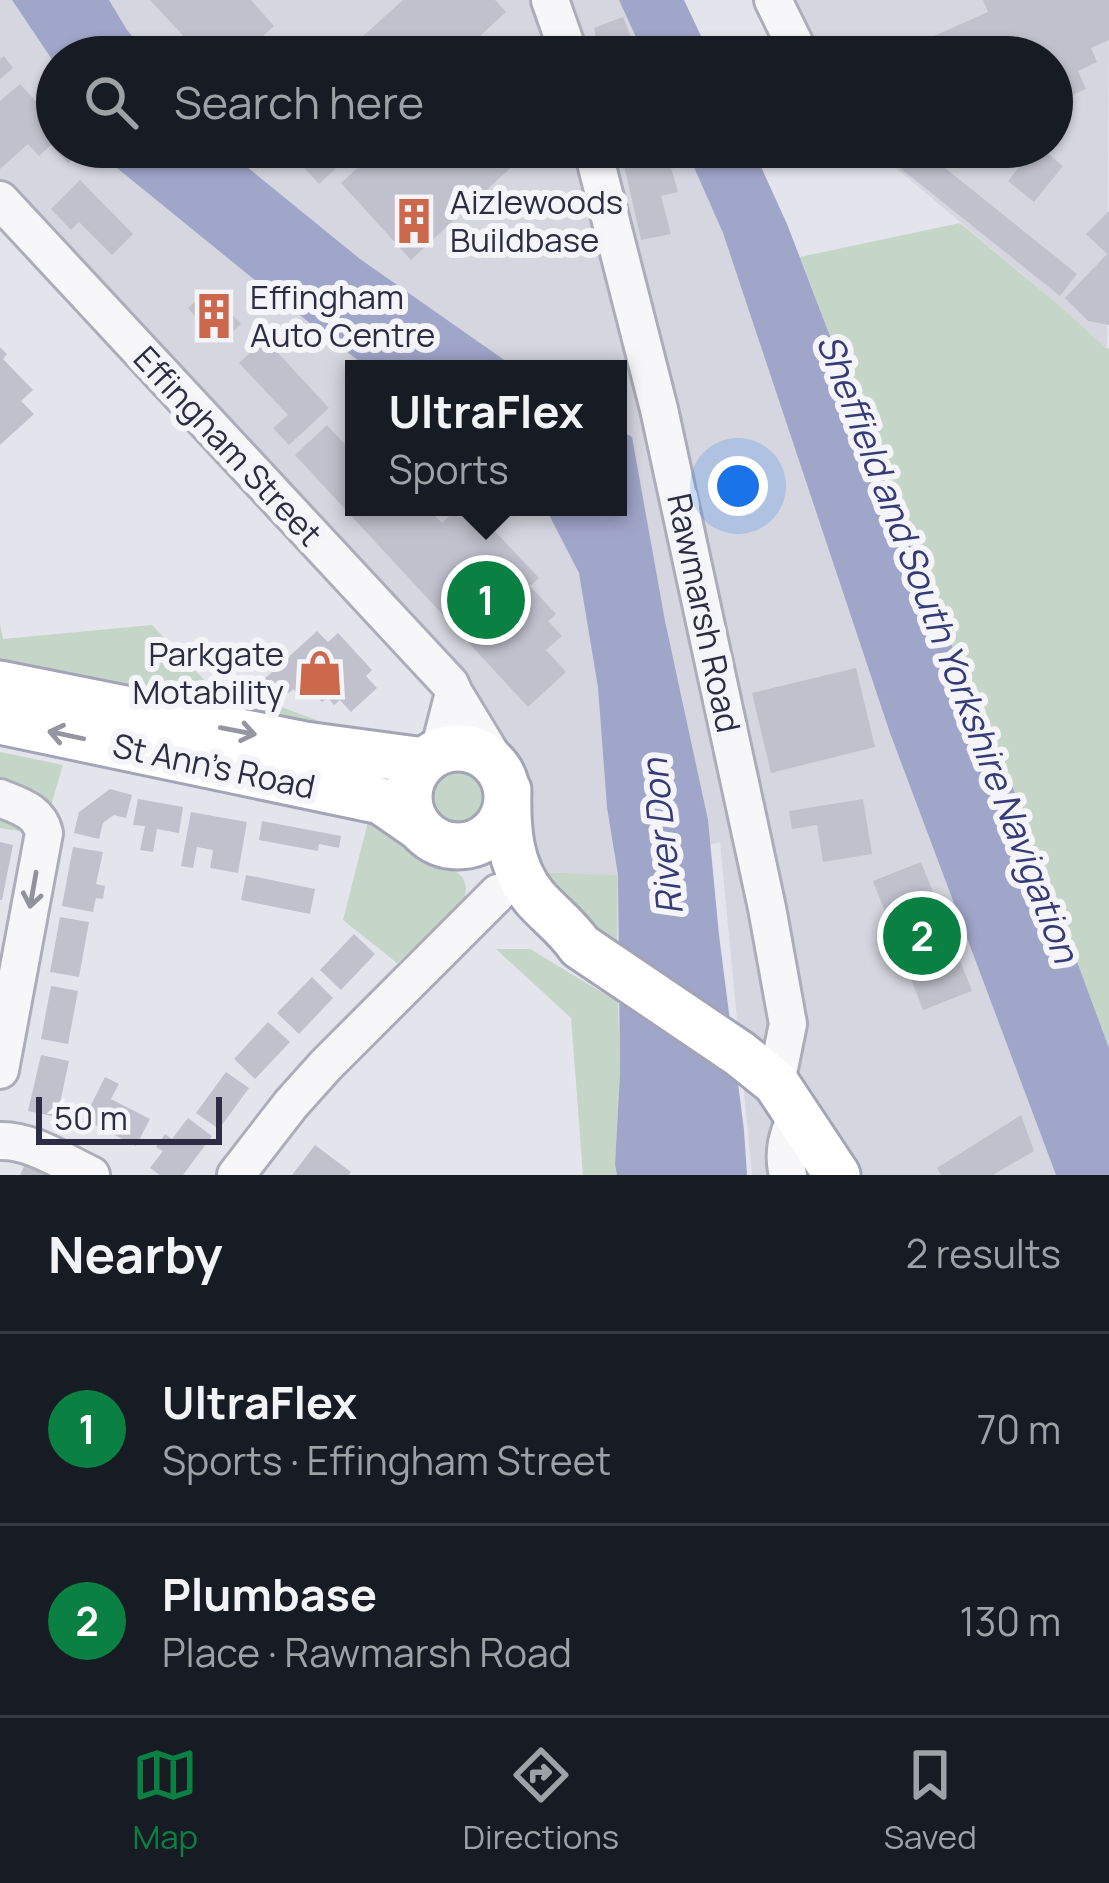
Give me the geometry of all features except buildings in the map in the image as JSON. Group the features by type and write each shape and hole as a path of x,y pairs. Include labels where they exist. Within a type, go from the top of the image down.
{"main road":[{"name":"St Ann's Road","path":"0,684 305,745 432,756 466,748 486,755 504,780 507,835 533,896 591,953 740,1054 787,1098 837,1175"},
{"name":"St Ann's Road","path":"0,721 381,801 474,864 524,921 558,943 591,953"},
{"path":"432,756 411,782 410,809 435,837 464,847 485,839 506,814 504,780"}],"street":[{"path":"550,0 562,36"},
{"path":"773,0 791,36"},
{"name":"Rawmarsh Road","path":"597,168 664,432 767,908 788,1024 784,1158 788,1175"},
{"name":"Effingham Street","path":"0,200 449,684 504,780"},
{"path":"432,756 454,693"},
{"path":"0,1070 44,833 34,813 1,798"},
{"path":"236,1175 326,1065 498,893"},
{"path":"0,1141 27,1145 91,1175"}],"shaded area":[{"path":"0,0 12,0 36,36 36,168 694,168 723,233 890,733 1056,1175 752,1175 720,842 618,875 537,872 523,782 0,229"},
{"path":"99,0 619,0 635,36 58,36"},
{"path":"758,0 1109,0 1107,349 896,168 1073,168 1073,36 774,36"}],"green space":[{"path":"960,223 1109,348 1109,1048 1003,761 932,601 800,257"},
{"path":"0,624 3,639 152,625 206,682 218,674 230,688 376,742 0,672"},
{"path":"0,752 63,765 47,819 19,831 0,828"},
{"path":"459,770 478,778 486,797 478,816 459,824 440,816 432,797 440,778"},
{"path":"369,818 420,853 454,869 466,887 465,899 456,909 397,963 343,920"},
{"path":"537,872 618,875 617,948 570,917"},
{"path":"496,949 530,949 618,1002 617,1175 583,1175 571,1018"}],"water":[{"path":"12,0 109,0 132,36 36,36"},
{"path":"619,0 684,0 701,36 635,36"},
{"path":"117,168 248,168 360,259 504,360 357,360"},
{"name":"Sheffield and South Yorkshire Navigation","path":"694,168 762,168 932,601 1003,761 1109,1048 1109,1175 1056,1175 890,733 723,233"},
{"name":"River Don","path":"627,434 632,437 708,820 747,1175 617,1175 618,875 607,807 598,687 579,573 550,516 627,516"}],"place":[{"name":"Aizlewoods Buildbase","path":"414,221"},
{"name":"Effingham Auto Centre","path":"214,316"},
{"name":"UltraFlex","path":"486,600"},
{"name":"Parkgate Motability","path":"320,673"},
{"name":"Plumbase","path":"922,936"}]}
